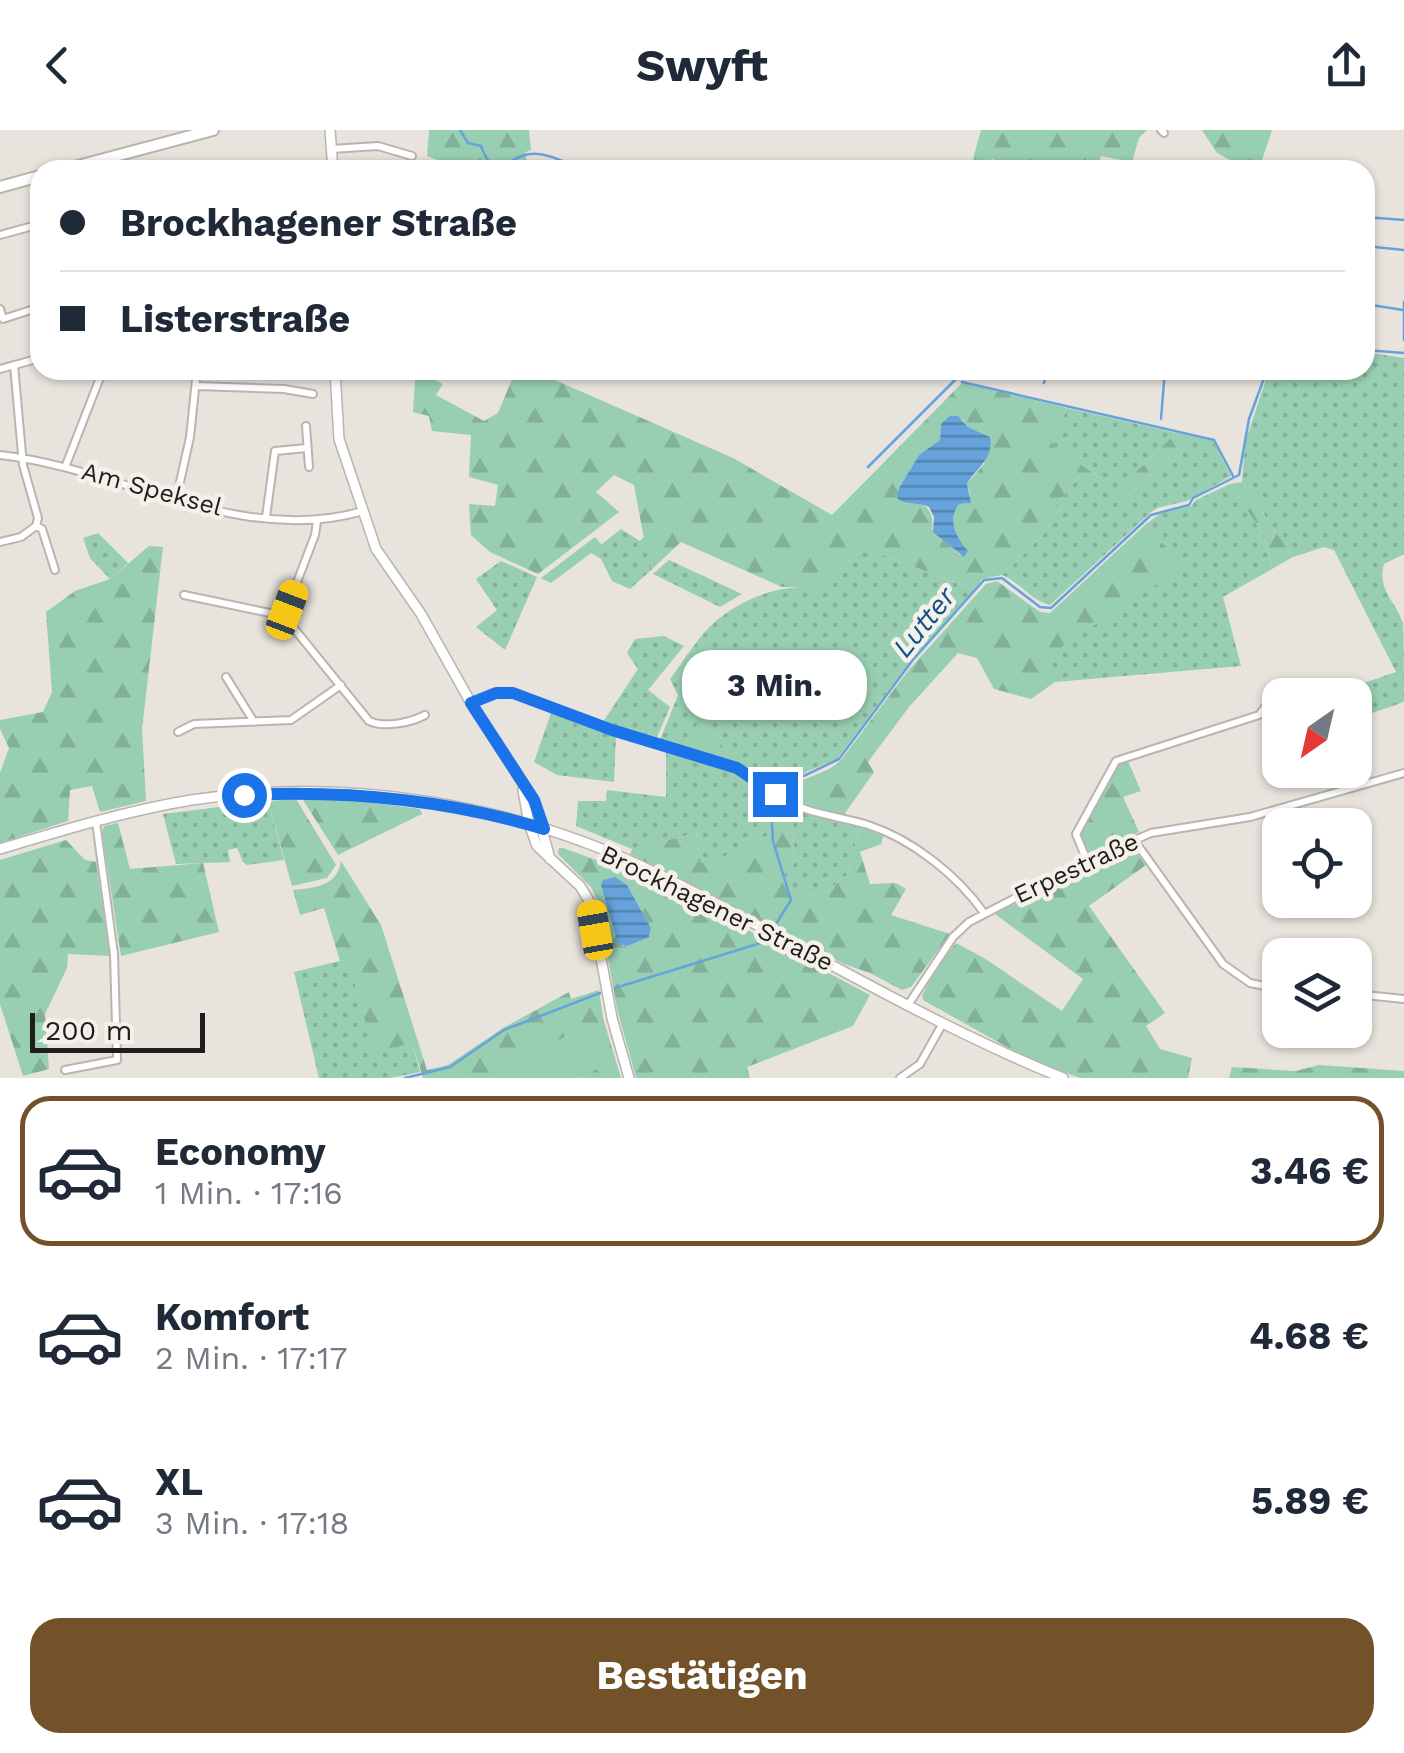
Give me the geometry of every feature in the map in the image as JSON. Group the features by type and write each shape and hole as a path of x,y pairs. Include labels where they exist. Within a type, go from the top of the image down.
{"main road":[{"path":"100,160 213,130"},
{"path":"330,130 332,160"},
{"path":"0,187 30,179"},
{"path":"336,380 339,439 382,562 421,614 471,703 534,800 550,860"},
{"path":"518,778 536,846 575,881 590,904 612,1018 629,1078"},
{"name":"Brockhagener Straße","path":"0,850 192,800 320,793 443,804 544,829 655,872 1008,1056 1062,1078"}],"street":[{"path":"331,149 378,146 412,156"},
{"path":"0,235 30,227"},
{"path":"0,309 3,319 30,310"},
{"path":"0,369 30,361"},
{"path":"0,542 21,537 36,526 38,518 22,458 14,365"},
{"path":"66,465 99,380"},
{"path":"176,500 190,437 196,380"},
{"path":"196,386 284,389 312,394"},
{"path":"306,426 309,468"},
{"path":"266,517 274,451 307,448"},
{"name":"Am Speksel","path":"0,455 66,465 176,500 266,517 316,521 362,511"},
{"path":"284,616 315,535 316,521"},
{"path":"36,526 42,529 55,570"},
{"path":"184,595 284,616 372,723 412,720 424,715"},
{"path":"226,676 254,722"},
{"path":"178,732 190,725 299,716 341,684"},
{"name":"Erpestraße","path":"471,703 496,693 513,693 612,730 737,768 777,796 806,809 872,826 914,848 932,860 984,913"},
{"path":"1087,861 1076,834 1116,761 1259,716 1262,712"},
{"name":"Erpestraße","path":"908,1005 953,937 984,913 1087,861 1165,830 1250,817 1404,773"},
{"path":"65,1070 117,1060 114,954 96,822"},
{"path":"1134,840 1222,964 1250,983 1262,985"},
{"path":"1372,996 1404,999"},
{"path":"900,1078 920,1064 943,1023"}],"green space":[{"path":"429,130 529,130 531,150 526,152 526,160 438,160 427,156"},
{"path":"981,130 1147,130 1139,138 1133,160 1101,156 1100,160 973,159"},
{"path":"1202,130 1272,130 1262,160 1230,160 1217,153"},
{"path":"1375,354 1404,358 1404,554 1384,564 1382,573 1385,588 1403,623 1404,702 1372,713 1372,680 1396,672 1334,550 1324,547 1293,557 1242,482 1245,443 1266,380 1375,380"},
{"path":"415,380 443,384 436,395 484,421 498,413 512,380 555,380 733,458 832,515 962,383 1067,408 1052,444 1100,478 1089,488 1076,480 1047,517 1049,529 1002,575 982,579 975,590 865,548 818,587 782,587 681,542 650,571 634,485 614,475 596,492 619,512 538,574 490,552 471,535 469,504 495,506 498,485 469,477 471,435 432,431 429,416 413,412","holes":["962,419 968,427 990,437 984,464 967,484 970,494 966,504 959,504 955,510 953,522 968,551 960,555 932,529 928,509 899,488 919,455 940,440 941,424"]},
{"path":"1067,408 1176,433 1117,490 1126,498 1192,436 1213,441 1231,476 1187,501 1157,508 1050,605 1002,575 1049,529 1047,517 1076,480 1100,478 1052,444"},
{"path":"1176,433 1192,436 1126,498 1117,490"},
{"path":"1242,482 1293,557 1272,569 1265,537 1230,484"},
{"path":"1230,484 1265,537 1272,569 1223,597 1241,666 1055,682 1039,661 1182,567 1146,524 1160,514 1191,506"},
{"path":"1146,524 1183,567 1040,661 1055,682 1031,699 994,689 977,658 958,653 909,707 868,762 874,772 843,816 780,795 841,760 907,672 986,584 997,581 1040,612 1050,613"},
{"path":"621,529 640,541 644,537 650,571 630,589 612,581 601,559 591,553"},
{"path":"98,533 128,563 110,579 90,558 83,538"},
{"path":"595,537 602,545 551,583 541,578"},
{"path":"149,546 163,547 142,729 146,801 100,812 92,786 70,790 68,821 0,843 0,773 9,748 0,720 43,712 52,692 46,612 75,591 110,579"},
{"path":"865,548 975,590 903,671 837,759 808,771 777,791 737,763 699,722 684,747 660,740 678,695 670,679 714,623 732,609 767,593 818,587"},
{"path":"669,560 742,594 720,607 653,574"},
{"path":"501,561 537,577 505,650 476,627 497,610 476,579"},
{"path":"664,636 684,646 648,690 670,707 657,737 603,722 638,669 627,653 635,639"},
{"path":"551,713 616,735 614,782 557,775 534,762"},
{"path":"699,721 737,763 684,747"},
{"path":"666,750 735,772 773,797 769,806 769,835 722,859 701,864 696,833 632,849 576,826 578,801 606,801 607,790 666,797"},
{"path":"1127,759 1141,791 1123,797 1139,832 1087,855 1079,835 1082,827 1119,762"},
{"path":"296,799 336,865 327,878 292,886 268,801"},
{"path":"345,799 420,809 422,814 338,855 303,800"},
{"path":"778,800 860,827 847,875 821,896 789,889 783,869 794,865 793,827 774,811"},
{"path":"268,801 284,860 247,865 237,848 228,850 230,862 176,864 163,814"},
{"path":"769,806 793,827 794,865 783,869 789,889 821,896 847,875 860,827 884,835 881,844 860,852 870,884 896,883 906,889 891,915 950,934 911,987 902,990 844,964 630,854 632,849 696,833 701,863 719,858 769,835"},
{"path":"118,823 130,869 203,863 219,932 121,956 102,832 104,826"},
{"path":"66,840 85,860 96,862 110,956 68,954 67,968 45,1014 49,1069 23,1076 0,1004 0,860"},
{"path":"1131,846 1146,865 1089,906 1165,1013 1146,1026 1160,1049 1192,1058 1188,1078 1080,1078 1030,1060 923,1000 936,968 956,943 1062,1011 1083,979 995,914"},
{"path":"559,848 657,882 870,995 853,1026 747,1067 750,1078 636,1078 617,1009 598,902 591,887 558,854","holes":["627,885 651,928 649,937 622,946"]},
{"path":"341,861 381,925 427,1070 448,1065 503,1028 569,992 571,999 599,990 621,1078 579,1078 612,1061 514,1062 522,1078 423,1078 412,1043 374,1053 348,960 340,961 324,908 300,915 293,890 330,881"},
{"path":"348,959 374,1052 412,1043 420,1072 390,1078 319,1078 294,972"},
{"path":"593,1022 613,1061 579,1078 522,1078 514,1063"},
{"path":"1319,1065 1404,1071 1404,1078 1229,1078 1232,1067 1296,1071"}],"water":[{"path":"950,416 958,416 968,427 990,437 991,445 967,484 971,503 959,504 955,510 953,522 968,551 964,557 933,532 934,517 929,507 897,498 919,455 940,440 941,424"},
{"path":"615,877 627,885 651,928 649,937 627,946 618,944 601,885 603,880"}],"waterway":[{"path":"460,130 468,143 481,146 488,160"},
{"path":"514,160 533,154 560,160"},
{"path":"1375,218 1404,220"},
{"path":"1375,247 1404,250"},
{"path":"1404,302 1404,340"},
{"path":"1375,306 1403,310"},
{"name":"Lutter","path":"1375,351 1404,353"},
{"path":"868,467 955,380"},
{"path":"1161,419 1164,380"},
{"name":"Lutter","path":"776,924 791,900 773,841 771,808 785,785 839,759 912,661 984,580 1002,578 1040,607 1051,608 1151,515 1189,505 1193,498 1239,475 1249,419 1263,380"},
{"path":"962,382 1214,440 1233,476"},
{"name":"Lutter","path":"615,988 764,942"},
{"name":"Lutter","path":"405,1078 450,1067 504,1030 600,993"}],"route":[{"path":"244,795 372,795 443,804 544,829 534,800 471,703 504,692 737,768 775,794"}]}
